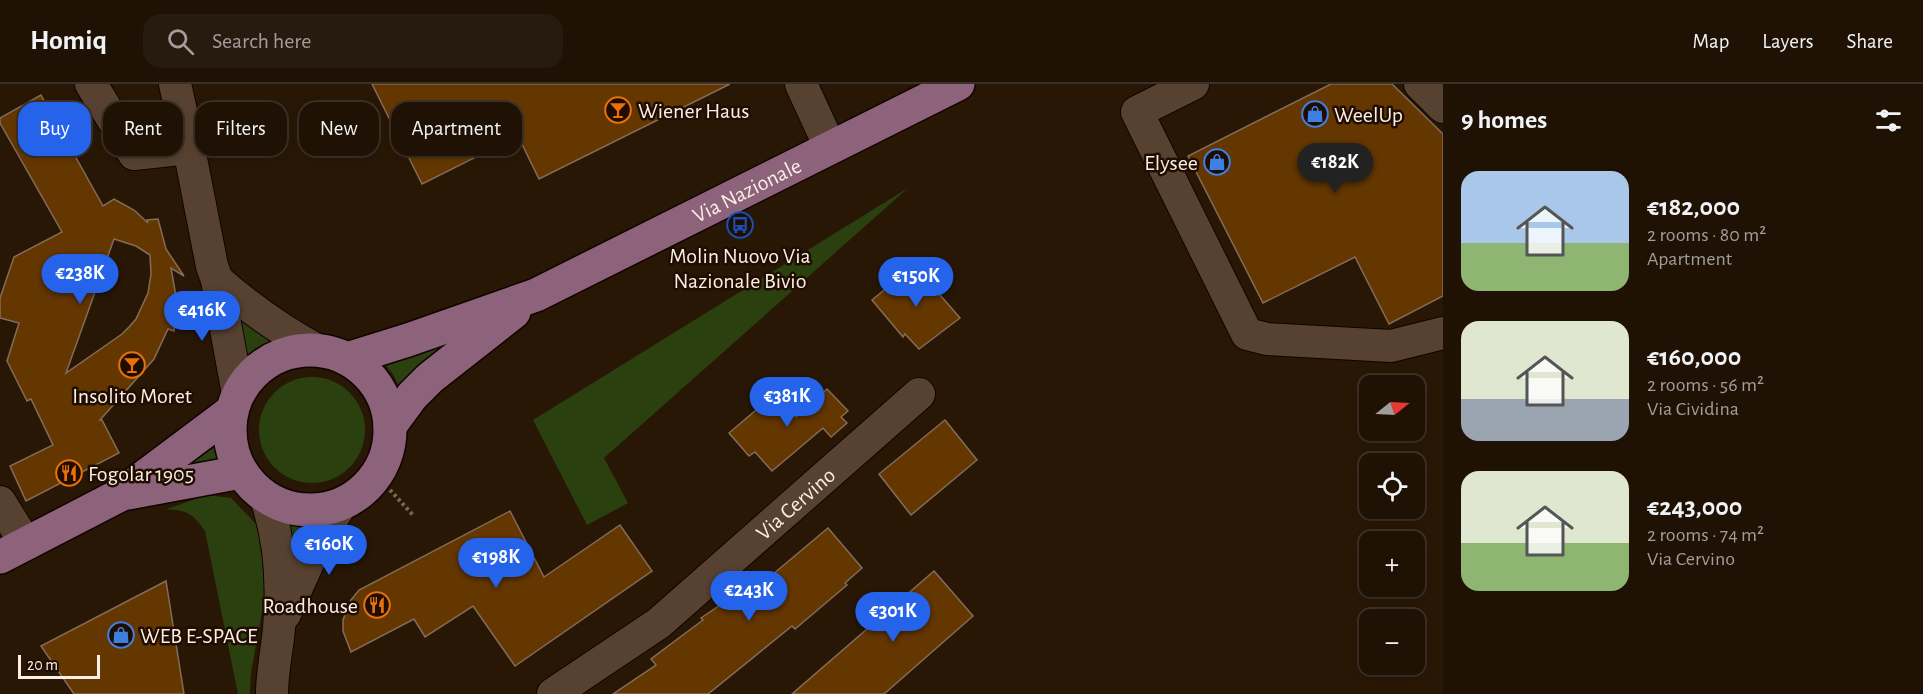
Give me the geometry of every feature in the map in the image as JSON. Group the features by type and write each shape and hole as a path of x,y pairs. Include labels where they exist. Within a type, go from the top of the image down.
{"main road":[{"name":"Via Nazionale","path":"332,354 408,340 536,295 958,84"},
{"name":"Via Nazionale","path":"390,426 412,396 430,378 536,295"},
{"path":"290,352 332,354 366,373 381,392 390,426 388,449 379,472 362,492 340,506 320,511 301,511 282,507 255,490 241,472 230,445 229,428 235,402 249,377 276,357 290,352"},
{"path":"13,551 120,495 235,402"},
{"path":"120,495 241,472"}],"street":[{"path":"91,84 134,154 189,148"},
{"path":"174,84 212,266 217,280 235,402"},
{"path":"801,84 830,147"},
{"path":"1193,84 1137,112 1247,334 1267,339 1391,346 1443,333"},
{"path":"1420,84 1443,107"},
{"path":"217,280 291,336 332,354"},
{"name":"Via Cervino","path":"553,694 659,623 919,394"},
{"path":"266,498 272,517 280,564 279,626 272,694"},
{"path":"0,502 13,551"},
{"path":"279,626 317,543 340,506"}],"path":[{"path":"390,490 413,515"}],"green space":[{"path":"908,188 604,458 628,503 587,525 533,420"},
{"path":"233,307 271,342 256,348 246,357"},
{"path":"497,314 401,391 386,365"},
{"path":"312,377 332,381 350,392 361,410 365,430 361,450 350,468 332,479 312,483 292,479 274,468 263,450 259,430 263,410 274,392 292,381"},
{"path":"217,446 224,464 178,470"},
{"path":"207,495 231,498 257,525 265,540 268,578 251,673 250,694 238,694 205,531 190,514 167,509"},
{"path":"286,522 318,525 295,566 294,547"}],"building":[{"path":"372,84 730,84 539,179 522,144 522,102 391,102 391,122"},
{"path":"1331,84 1392,84 1443,134 1443,296 1389,324 1355,257 1263,303 1188,156"},
{"path":"41,95 45,102 29,102"},
{"path":"18,108 18,155 0,123 0,118"},
{"path":"19,156 75,156 103,206 114,199 134,210 148,223 147,220 158,219 166,249 184,276 171,268 177,302 174,331 168,329 154,359 100,420 119,453 26,501 10,466 53,445 31,399 27,401 7,361 19,323 0,318 0,298 14,257 62,232","holes":["114,239 136,246 150,255 151,274 148,293 136,319 122,334 66,373"]},
{"path":"408,156 478,156 422,184"},
{"path":"914,265 960,318 919,349 905,334 903,337 872,300"},
{"path":"827,389 848,411 841,417 847,423 831,437 823,428 772,471 755,452 749,456 729,433 775,394 796,417"},
{"path":"945,420 977,460 911,515 879,474"},
{"path":"510,511 544,577 620,525 652,571 515,666 473,606 425,637 414,619 351,652 343,631 343,620 351,600 359,590"},
{"path":"828,528 862,568 845,583 847,585 795,629 792,626 708,694 613,694 656,665 651,659 703,620 701,618 729,599 735,606"},
{"path":"934,571 973,616 884,694 792,694"},
{"path":"166,581 184,694 74,694 41,646"}],"place":[{"name":"Wiener Haus","path":"618,110"},
{"name":"WeelUp","path":"1315,114"},
{"name":"Elysee","path":"1217,162"},
{"name":"Molin Nuovo Via Nazionale Bivio","path":"740,225"},
{"name":"Insolito Moret","path":"132,365"},
{"name":"Fogolar 1905","path":"69,473"},
{"name":"Roadhouse","path":"377,605"},
{"name":"WEB E-SPACE","path":"121,635"}]}
